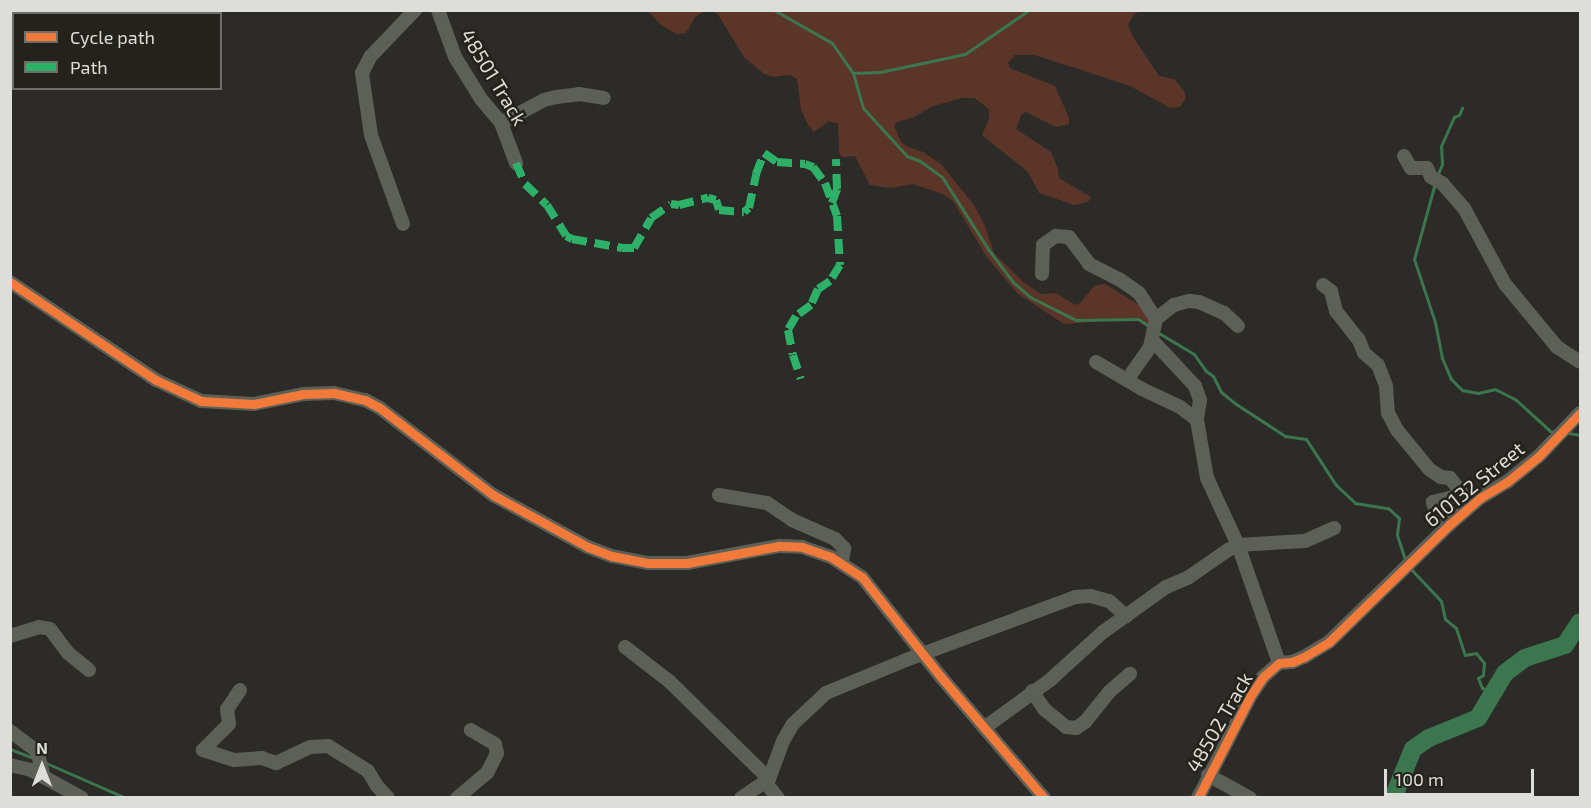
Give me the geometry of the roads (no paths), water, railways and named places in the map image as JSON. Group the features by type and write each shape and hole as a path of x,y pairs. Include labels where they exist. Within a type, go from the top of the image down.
{"street":[{"path":"402,224 371,135 362,73 370,57 415,10"},
{"name":"48501 Track","path":"438,10 455,57 481,99 501,123 516,163"},
{"path":"501,123 544,100 556,97 579,94 604,98"},
{"path":"1404,156 1410,168 1427,168 1431,177 1442,183 1464,208 1504,284 1557,347 1581,362"},
{"path":"1042,274 1043,245 1056,236 1069,237 1089,264 1119,279 1139,293 1155,321"},
{"path":"10,282 156,380 188,396 214,403 254,404 303,394 334,393 364,400 380,408 493,495 588,547 612,556 648,563 687,563 779,546 802,547 820,552 842,563 862,578 922,654 1044,798"},
{"path":"1323,285 1331,291 1336,311 1359,340 1364,353 1378,365 1386,386 1386,406 1398,430 1429,469 1441,477 1450,478 1461,492 1457,496 1433,502 1436,514 1449,525"},
{"path":"1127,380 1146,355 1152,340 1155,321 1166,309 1189,301 1224,313 1238,326"},
{"name":"48502 Track","path":"1152,340 1195,386 1201,407 1197,420 1207,478 1238,545 1277,665 1251,694 1198,798"},
{"path":"1096,362 1108,366 1127,380 1180,407 1197,420"},
{"name":"610132 Street","path":"1277,665 1304,657 1329,642 1402,568 1449,525 1480,498 1507,482 1539,456 1563,428 1581,413"},
{"path":"719,495 767,503 792,520 835,539 844,548 842,563"},
{"path":"984,728 1050,680 1126,616 1166,587 1189,577 1238,545 1298,542 1334,528"},
{"path":"741,798 767,780 783,741 793,724 826,693 922,654 1080,596 1091,596 1109,602 1126,616"},
{"path":"10,636 39,627 50,629 68,653 88,670"},
{"path":"625,647 669,681 767,780 778,798"},
{"path":"1032,691 1044,709 1066,727 1076,728 1085,722 1108,692 1130,674"},
{"path":"240,690 227,709 229,724 203,750 234,760 262,758 276,763 311,747 328,747 368,771 388,798"},
{"path":"457,798 487,772 497,753 495,744 471,730"},
{"path":"10,731 36,752 43,773"},
{"path":"10,765 43,773 82,798"},
{"path":"1208,775 1250,798"}],"waterway":[{"path":"774,10 832,43 853,73 863,108 907,156 920,161 942,177 988,249 1013,282 1030,297 1076,320 1138,319 1150,327"},
{"path":"853,73 880,72 965,54 1029,10"},
{"path":"1437,176 1442,164 1441,146 1454,117 1459,115 1462,108"},
{"path":"1435,183 1414,259 1435,322 1442,358 1451,379 1462,390 1478,393 1495,389 1515,399 1550,431 1555,432"},
{"path":"1157,332 1194,354 1206,371 1213,376 1221,392 1236,404 1285,436 1306,439 1336,485 1355,503 1388,508 1399,518 1397,535 1406,563"},
{"path":"1568,433 1580,435"},
{"path":"1410,568 1441,601 1445,619 1456,628 1465,655 1476,653 1484,663 1483,675 1478,678 1482,688 1494,692"},
{"path":"1393,798 1413,749 1429,738 1478,718 1505,673 1525,658 1565,645 1580,622"},
{"path":"10,749 34,758"},
{"path":"46,763 126,798"}]}
